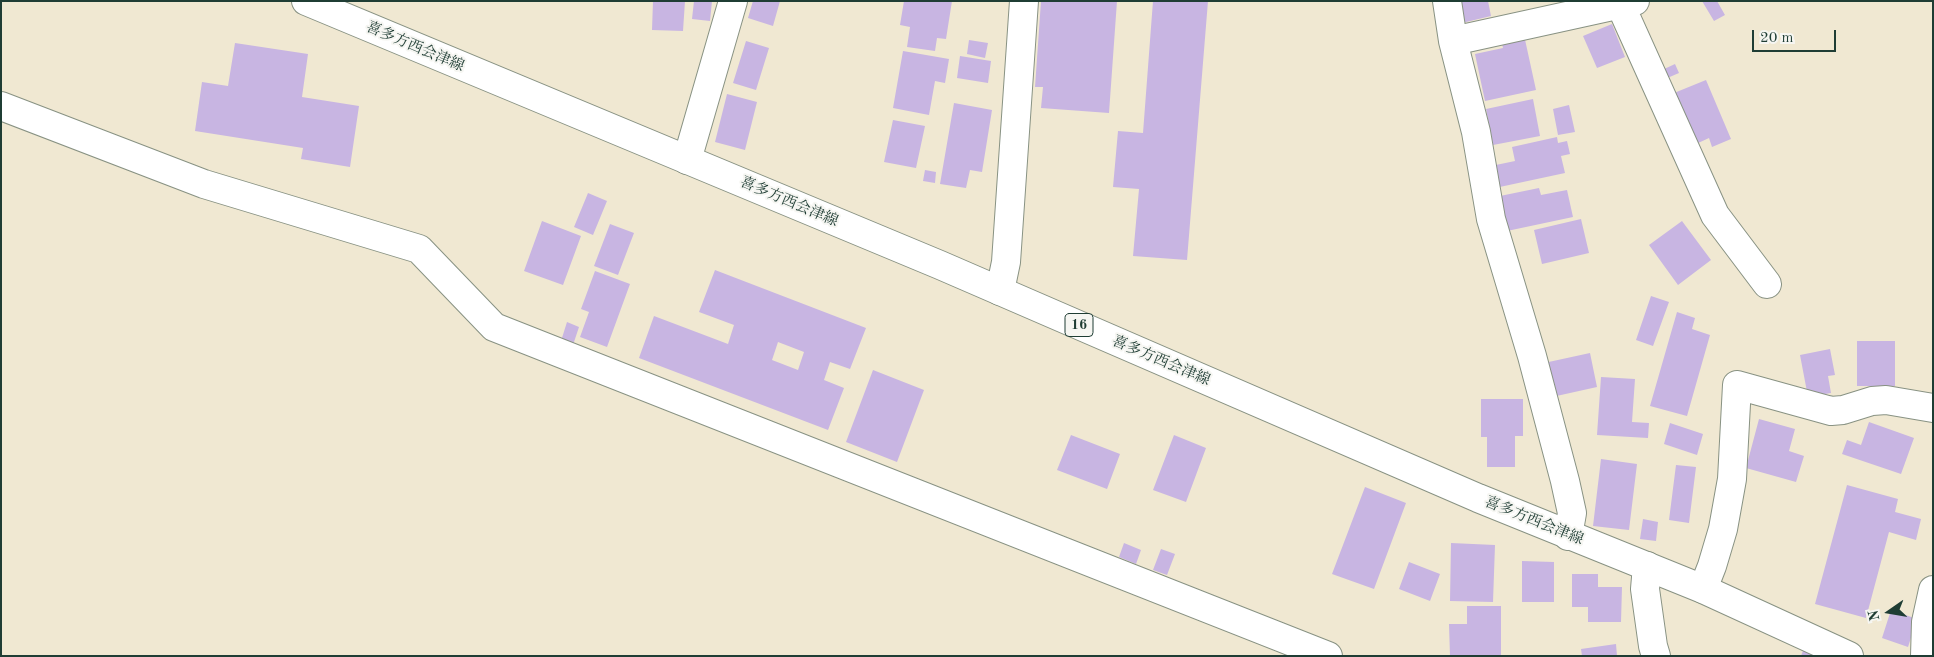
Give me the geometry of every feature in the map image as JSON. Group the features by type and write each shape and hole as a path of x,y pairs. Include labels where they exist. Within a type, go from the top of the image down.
{"street":[{"name":"喜多方西会津線","path":"306,1 1000,291 1568,536 1702,589 1849,656"},
{"path":"686,160 733,1"},
{"path":"1000,291 1006,262 1024,1"},
{"path":"1447,1 1453,41 1476,132 1491,219 1532,356 1565,481 1572,513 1568,536"},
{"path":"1453,41 1627,3 1715,215 1767,284"},
{"path":"1,106 204,184 419,249 494,327 1328,656"},
{"path":"1702,589 1712,566 1725,521 1732,479 1737,385 1831,411 1843,410 1872,401 1886,400 1933,408"},
{"path":"1647,566 1645,588 1652,646 1656,656"},
{"path":"1925,656 1926,622 1933,590"}],"building":[{"path":"653,1 685,1 683,31 652,30"},
{"path":"694,1 712,1 710,21 692,19"},
{"path":"753,1 780,1 773,26 748,18"},
{"path":"904,1 952,1 946,39 937,38 935,51 907,47 910,27 900,25"},
{"path":"1041,1 1117,1 1109,113 1041,108 1043,87 1035,87"},
{"path":"1153,1 1208,1 1187,260 1133,256 1139,189 1113,187 1118,131 1143,133"},
{"path":"1457,1 1488,1 1491,16 1462,23"},
{"path":"1702,1 1717,1 1725,15 1714,21"},
{"path":"1612,24 1625,57 1597,68 1583,36"},
{"path":"1524,35 1536,90 1485,101 1475,54 1503,48 1501,39"},
{"path":"969,40 988,43 985,58 967,54"},
{"path":"746,41 769,48 756,90 733,83"},
{"path":"235,43 308,54 302,97 359,106 350,167 301,159 303,148 195,131 202,82 228,86"},
{"path":"903,51 949,59 945,83 935,81 929,115 893,108"},
{"path":"960,56 991,61 988,83 957,78"},
{"path":"1675,64 1679,73 1665,79 1662,70"},
{"path":"1706,80 1731,139 1712,147 1709,138 1696,144 1674,93"},
{"path":"727,94 757,102 745,150 715,142"},
{"path":"1533,99 1540,136 1493,145 1486,109"},
{"path":"954,103 992,110 982,172 970,170 966,188 940,184"},
{"path":"1569,105 1575,132 1558,135 1553,109"},
{"path":"893,120 925,126 916,168 884,162"},
{"path":"1557,137 1558,143 1567,141 1570,154 1561,156 1565,173 1495,188 1491,166 1515,161 1512,147"},
{"path":"925,170 936,172 935,183 923,181"},
{"path":"1539,188 1541,195 1567,190 1573,217 1507,231 1500,196"},
{"path":"588,193 607,201 593,235 574,227"},
{"path":"1581,219 1589,253 1542,264 1534,230"},
{"path":"542,221 581,236 563,285 524,271"},
{"path":"1682,221 1711,260 1678,285 1649,245"},
{"path":"610,224 634,233 618,275 594,266"},
{"path":"715,270 866,328 850,369 830,362 824,380 844,388 828,430 639,358 654,316 728,344 734,325 699,312","holes":["778,342 804,352 798,370 772,360"]},
{"path":"595,271 630,284 607,347 580,337 589,312 581,309"},
{"path":"1651,296 1669,302 1653,346 1636,340"},
{"path":"1677,312 1695,318 1692,329 1710,335 1687,416 1650,406"},
{"path":"567,322 579,327 573,345 561,341"},
{"path":"1857,341 1895,341 1895,386 1857,386"},
{"path":"1830,349 1835,375 1828,376 1831,393 1808,397 1800,355"},
{"path":"1590,353 1597,387 1552,397 1544,363"},
{"path":"873,370 924,390 897,462 846,442"},
{"path":"1601,377 1635,379 1632,422 1649,423 1648,438 1597,435"},
{"path":"1481,399 1523,399 1523,436 1515,436 1515,467 1487,467 1487,437 1481,437"},
{"path":"1759,419 1795,429 1789,451 1804,456 1796,482 1746,468"},
{"path":"1869,422 1914,438 1901,474 1842,454 1847,440 1861,445"},
{"path":"1670,423 1703,434 1697,455 1664,444"},
{"path":"1071,435 1120,454 1107,489 1057,470"},
{"path":"1174,435 1206,448 1186,502 1153,490"},
{"path":"1601,459 1637,464 1629,530 1593,526"},
{"path":"1676,465 1696,467 1689,523 1669,520"},
{"path":"1847,485 1898,499 1895,512 1921,519 1916,540 1889,532 1866,618 1815,604"},
{"path":"1365,487 1406,503 1374,589 1332,574"},
{"path":"1643,519 1658,522 1656,541 1640,539"},
{"path":"1124,543 1141,550 1136,564 1119,557"},
{"path":"1451,543 1495,545 1493,602 1450,601"},
{"path":"1161,549 1175,554 1167,575 1153,570"},
{"path":"1522,561 1554,562 1554,602 1522,602"},
{"path":"1409,562 1440,574 1430,601 1399,589"},
{"path":"1572,574 1598,574 1598,587 1622,587 1621,622 1588,622 1588,607 1572,607"},
{"path":"1467,606 1501,606 1501,656 1450,656 1449,624 1467,624"},
{"path":"1891,610 1917,619 1908,647 1882,638"},
{"path":"1616,644 1617,656 1582,656 1581,649"},
{"path":"1804,648 1822,656 1801,656"}]}
